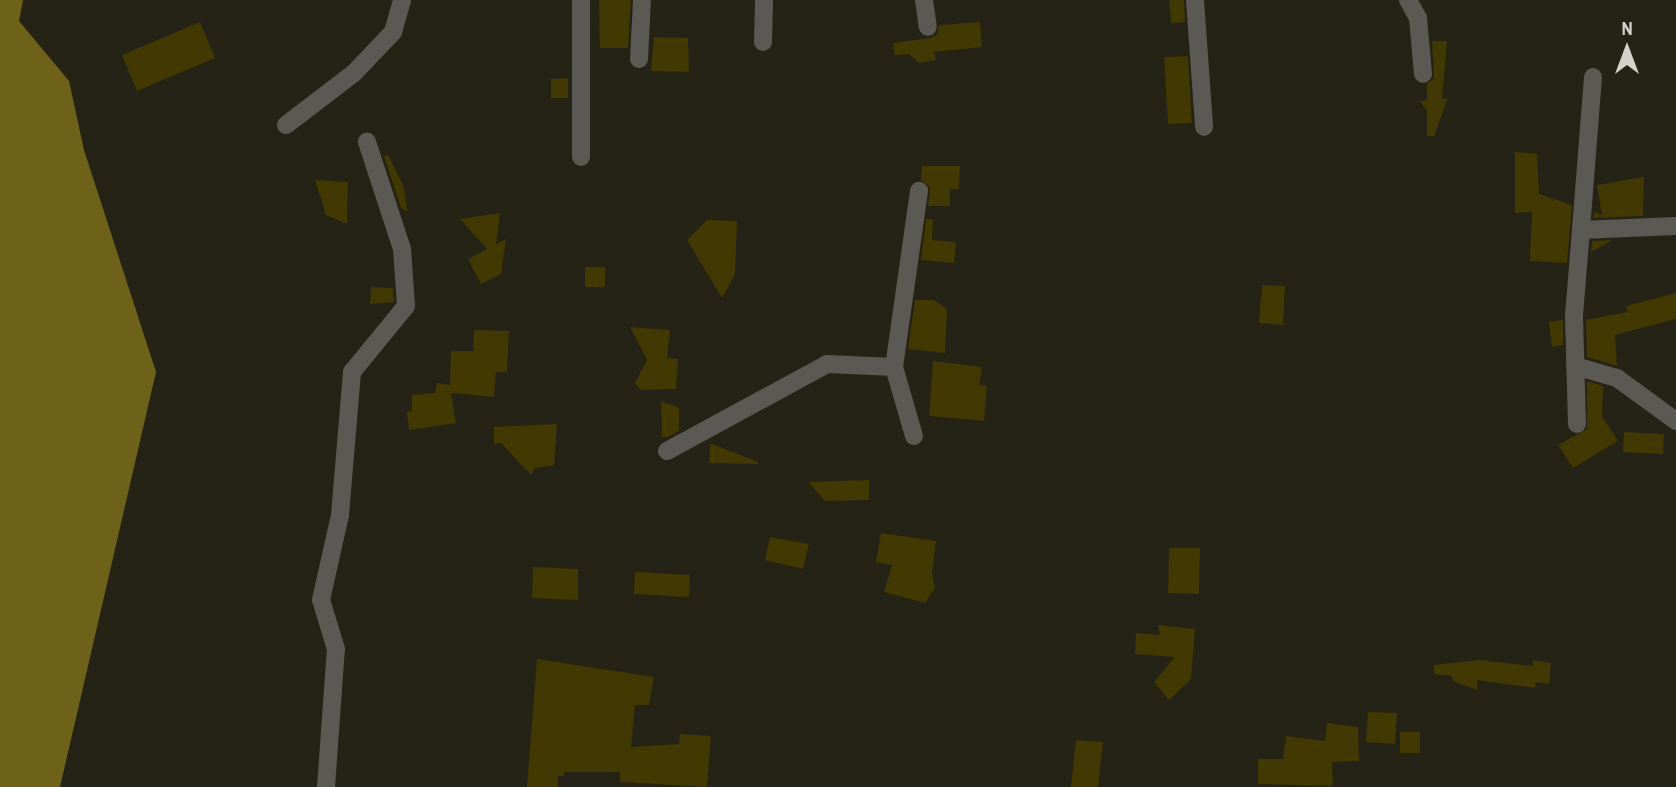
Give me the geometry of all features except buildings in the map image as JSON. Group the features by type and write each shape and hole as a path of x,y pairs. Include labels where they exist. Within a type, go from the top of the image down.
{"street":[{"path":"286,125 354,73 393,32 402,0"},
{"path":"581,0 581,157"},
{"path":"639,59 642,0"},
{"path":"763,42 764,0"},
{"path":"924,0 928,27"},
{"path":"1195,0 1204,127"},
{"path":"1408,0 1418,18 1423,74"},
{"path":"1577,424 1574,315 1593,76"},
{"path":"326,787 336,649 321,600 340,515 352,372 406,306 402,249 367,142"},
{"path":"914,436 894,367 919,191"},
{"path":"1581,230 1676,226"},
{"path":"667,451 827,363 894,367"},
{"path":"1576,366 1617,378 1676,421"}],"shaded area":[{"path":"0,0 23,0 19,21 69,81 84,150 156,372 60,787 0,787"}]}
